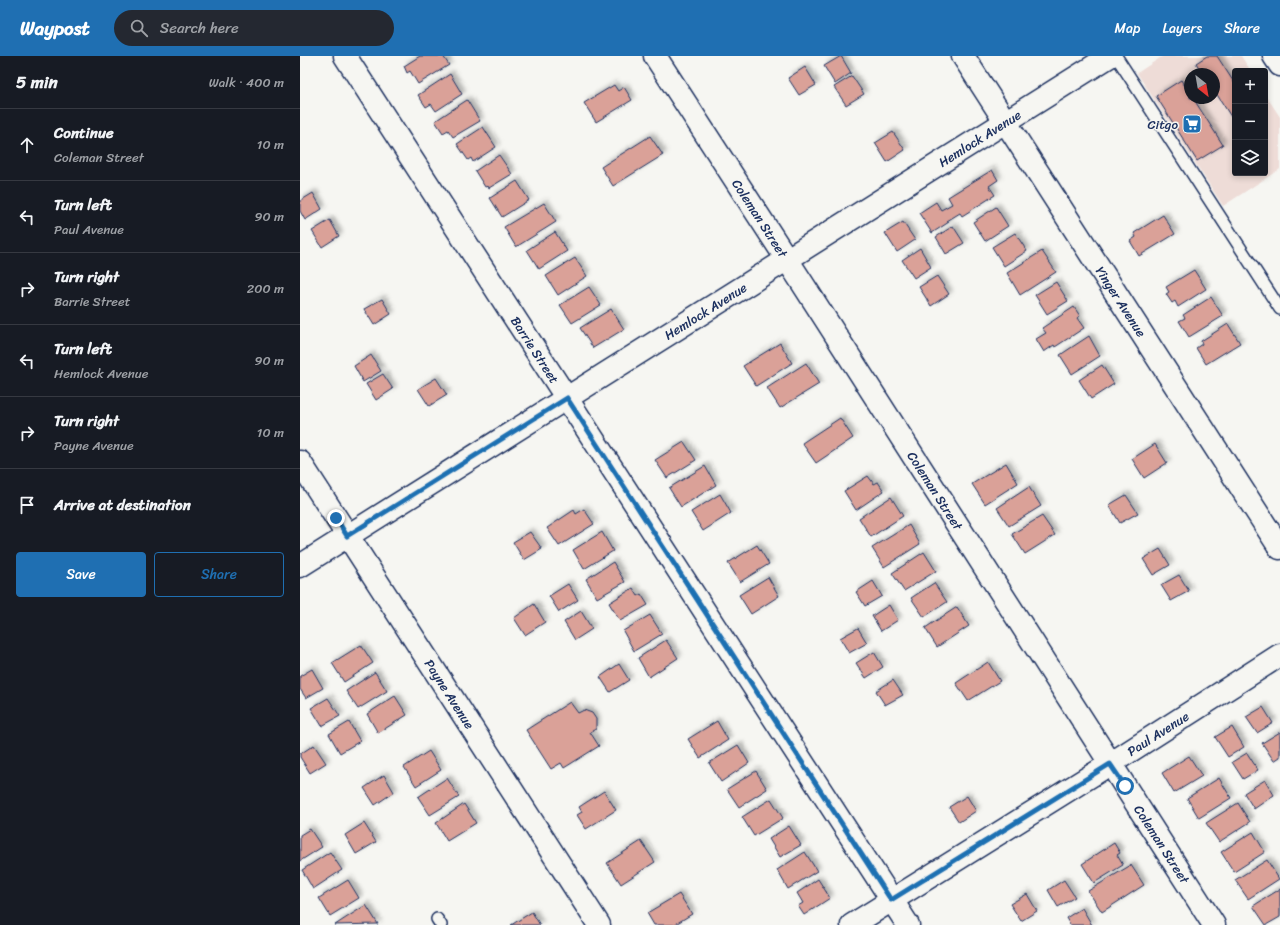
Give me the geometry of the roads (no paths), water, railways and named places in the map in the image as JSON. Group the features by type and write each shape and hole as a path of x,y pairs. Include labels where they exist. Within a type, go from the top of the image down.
{"street":[{"name":"Barrie Street","path":"346,56 908,925"},
{"name":"Coleman Street","path":"655,56 1214,925"},
{"name":"Yinger Avenue","path":"962,56 1280,548"},
{"name":"Hemlock Avenue","path":"300,566 1110,56"},
{"path":"1274,56 1280,65"},
{"name":"Payne Avenue","path":"300,462 599,925"},
{"name":"Paul Avenue","path":"852,925 1110,764 1280,655"}],"lane":[{"path":"1116,56 1280,309"}],"place":[{"name":"Citgo","path":"1192,124"}]}
